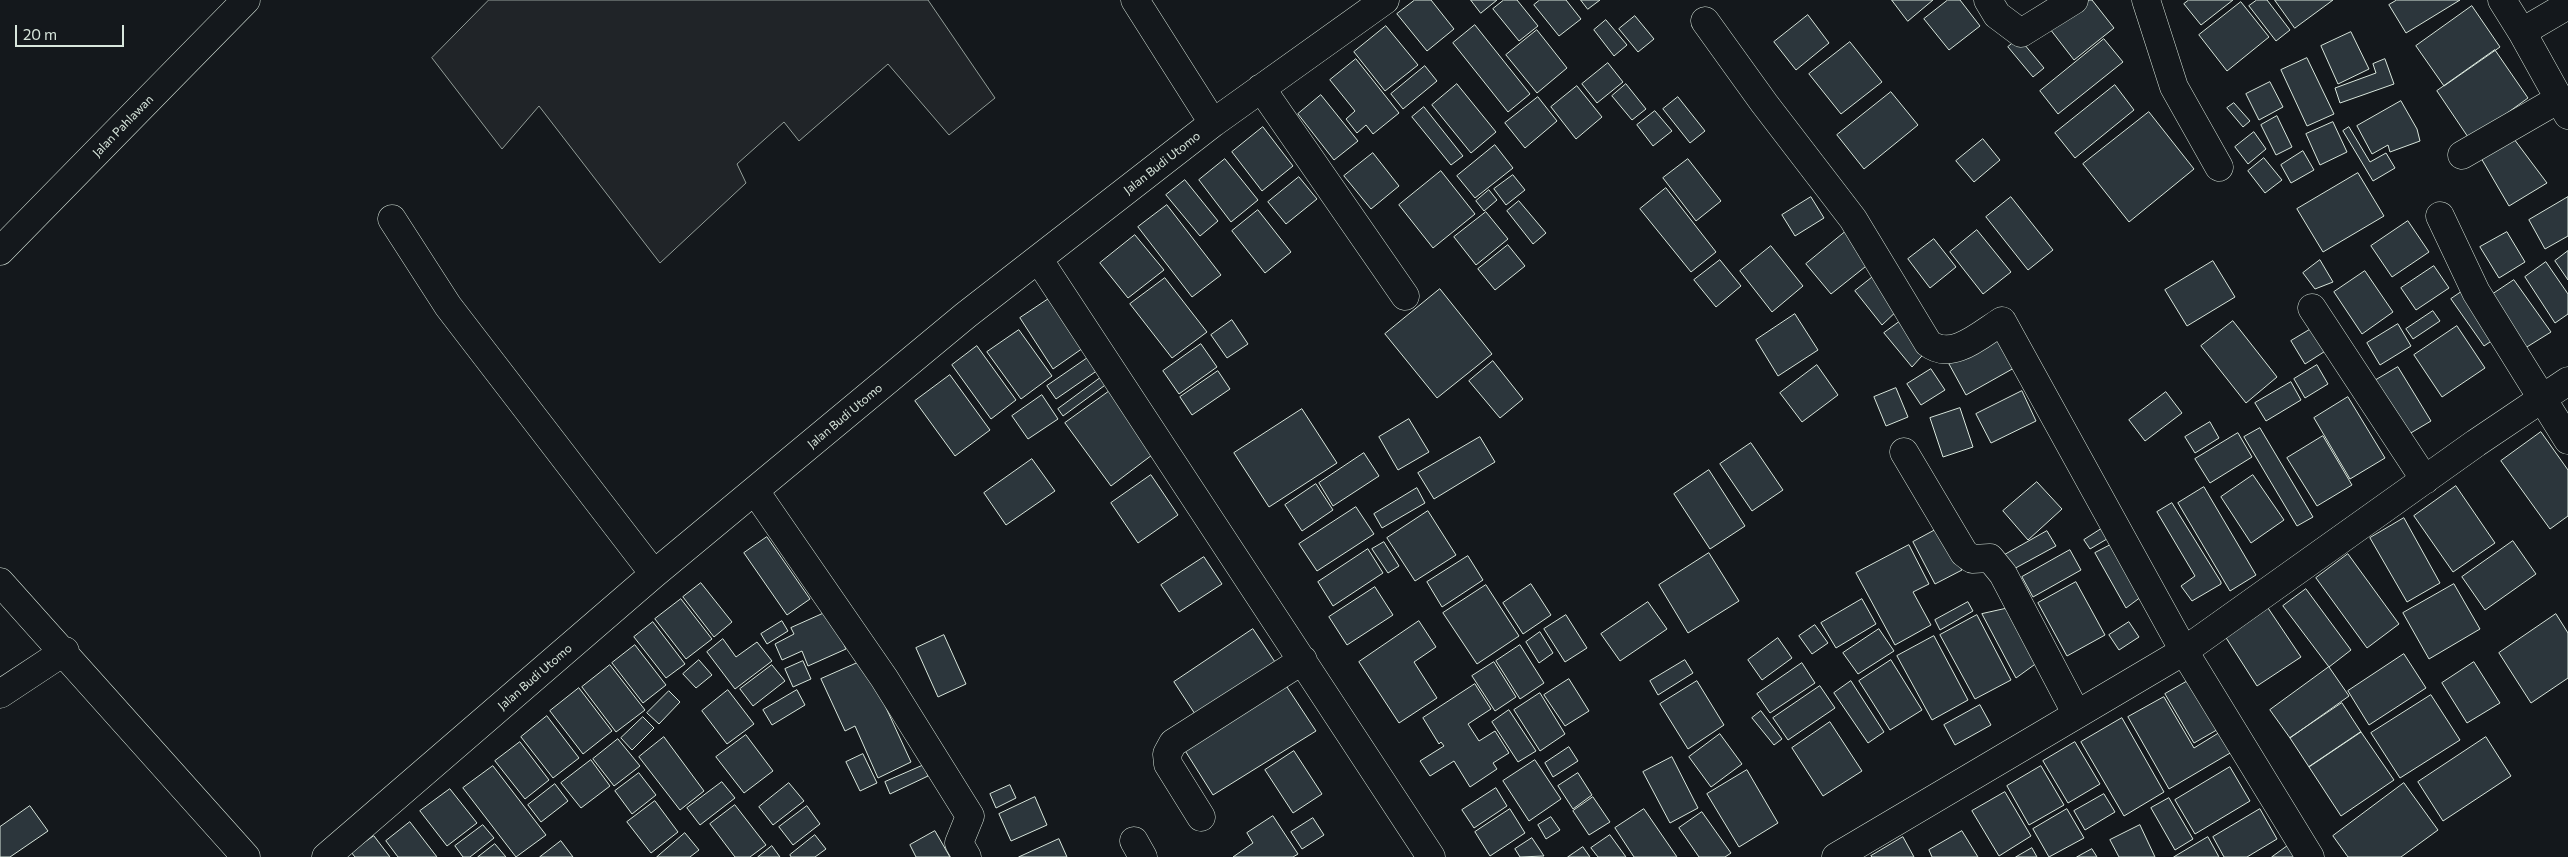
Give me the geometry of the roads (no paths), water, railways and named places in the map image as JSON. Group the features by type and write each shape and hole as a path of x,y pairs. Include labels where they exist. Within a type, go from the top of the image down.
{"street":[{"name":"Jalan Pahlawan","path":"0,251 246,0"},
{"path":"1135,0 1213,123"},
{"name":"Jalan Budi Utomo","path":"326,857 654,574 966,315 1213,123 1385,0"},
{"path":"1988,0 1997,15 2020,33 2074,0"},
{"path":"2146,0 2174,86 2219,167"},
{"path":"2462,155 2563,107 2522,32 2502,0"},
{"path":"2522,32 2568,5"},
{"path":"1705,20 1764,103 1854,219 1928,343 1936,350 1953,350 2002,320 2184,651 2310,857"},
{"path":"1261,88 1405,296"},
{"path":"2440,216 2476,292 2568,440"},
{"path":"392,219 448,306 654,574"},
{"path":"1039,260 1431,857"},
{"path":"2312,308 2425,480"},
{"path":"1836,857 2076,713 2184,651 2542,397 2568,381"},
{"path":"1904,452 1964,553 1972,558 1990,558 2003,574 2076,713"},
{"path":"755,491 884,678 970,816 959,843 967,857"},
{"path":"0,582 64,651 246,857"},
{"path":"0,694 64,651"},
{"path":"1201,817 1168,764 1167,754 1173,743 1303,660"}]}
